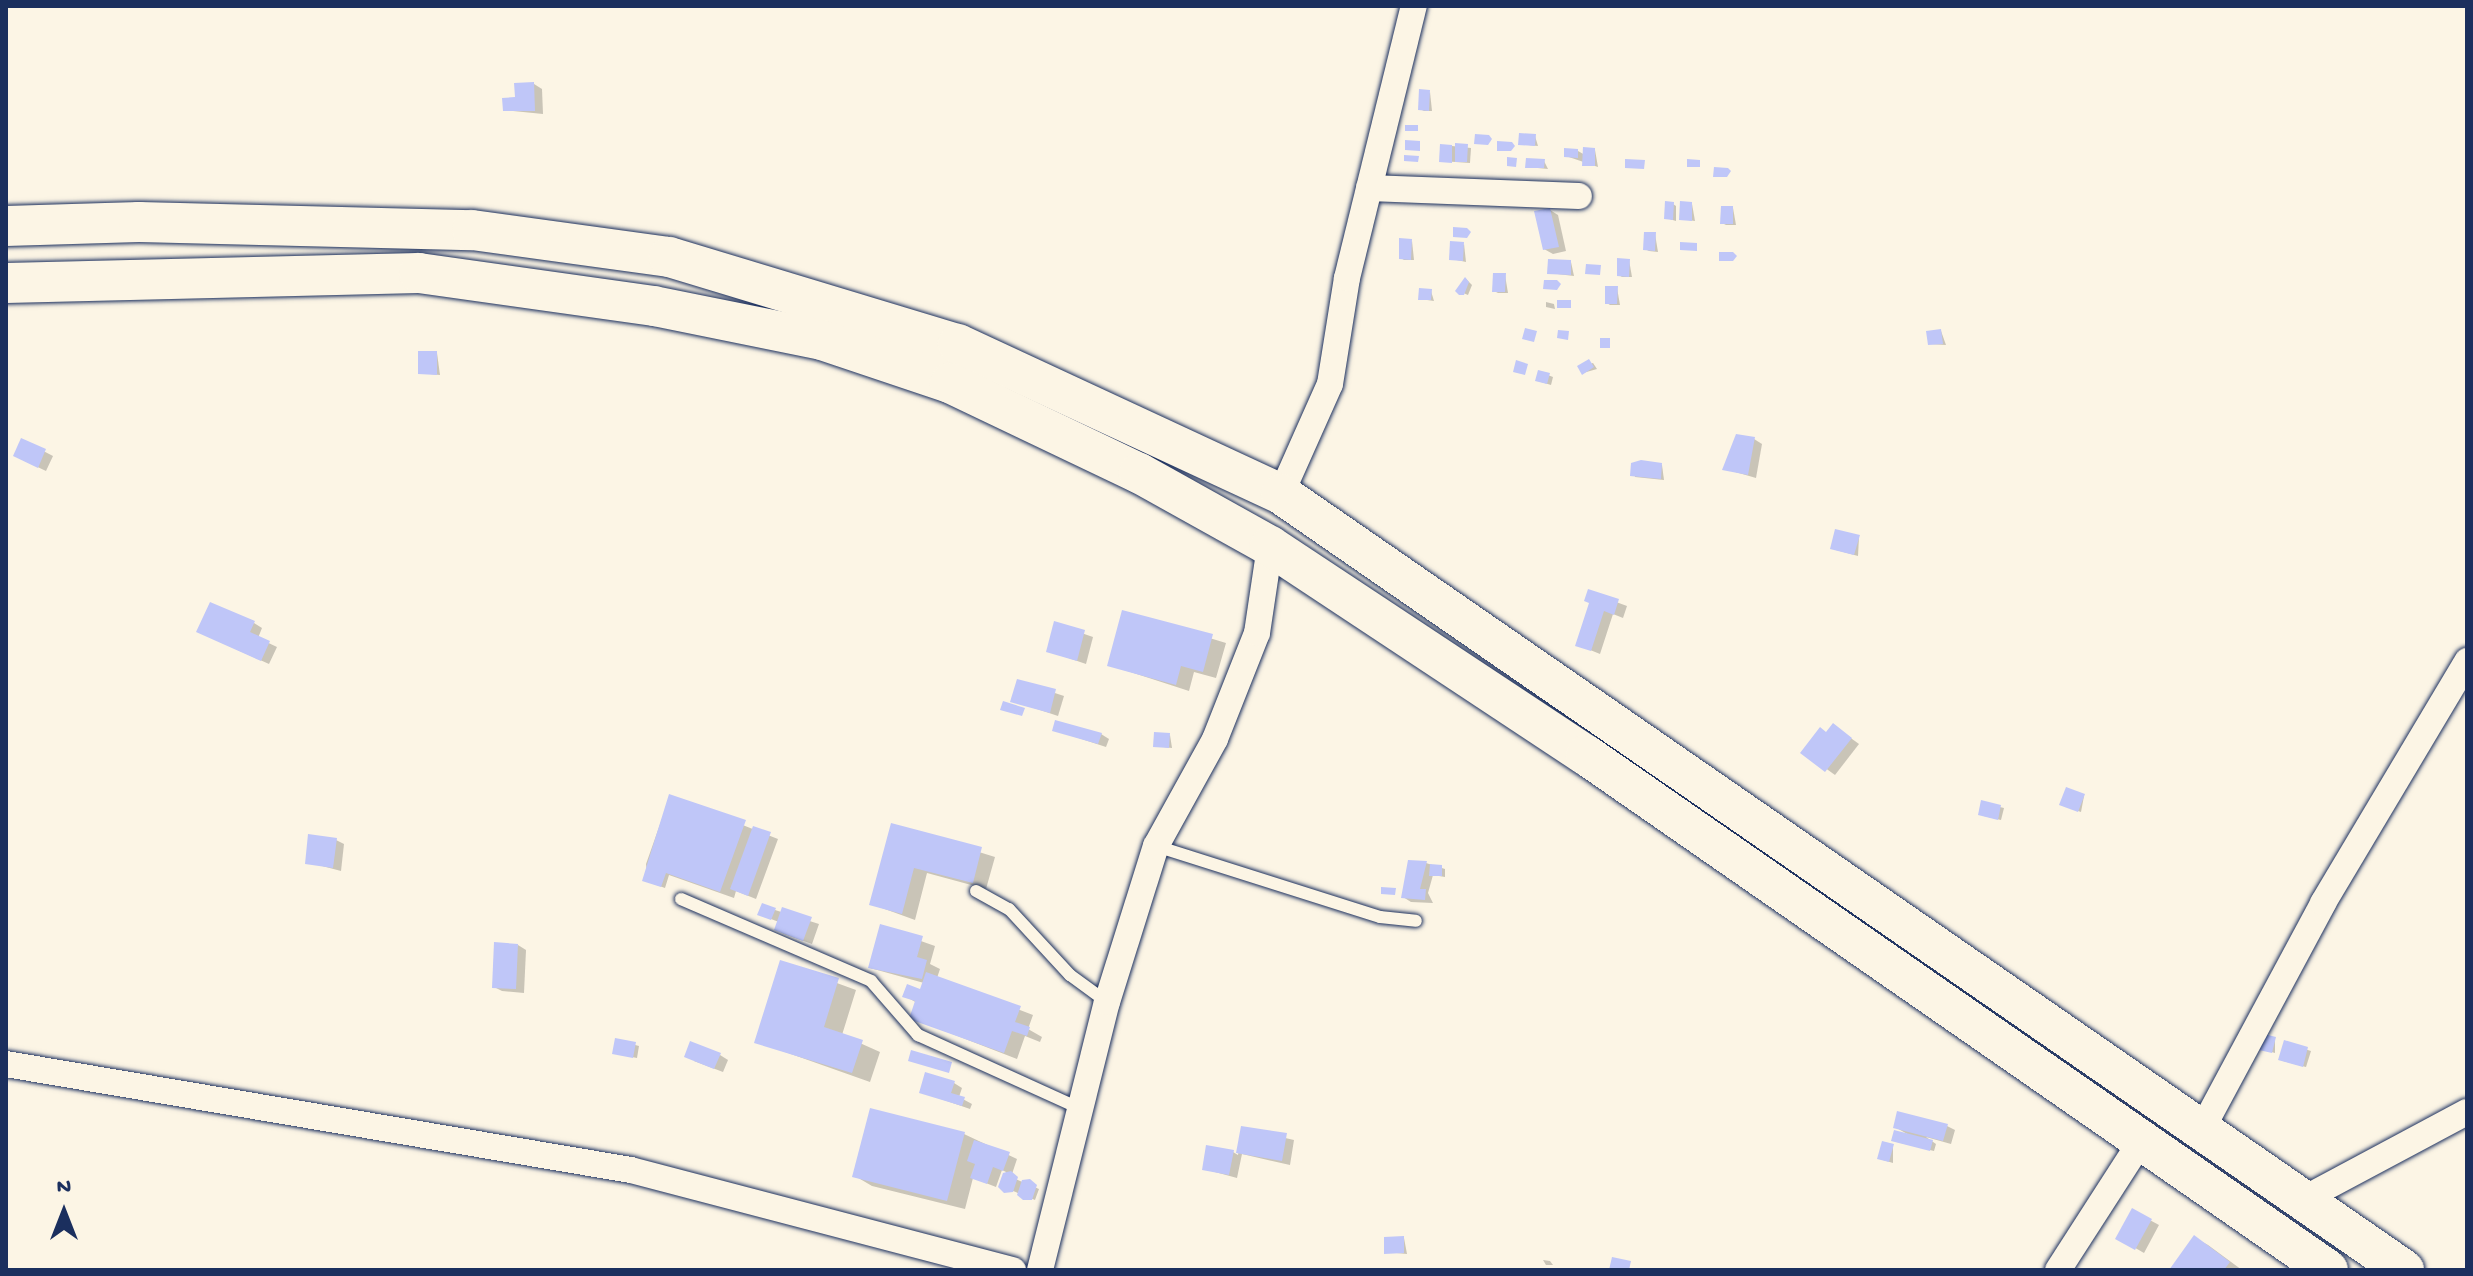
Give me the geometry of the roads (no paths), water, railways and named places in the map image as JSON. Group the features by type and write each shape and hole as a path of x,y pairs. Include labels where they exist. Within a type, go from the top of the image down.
{"main road":[{"path":"6,226 139,222 472,230 669,257 958,344 1281,494 1597,708 2404,1270"},
{"path":"6,283 419,273 654,306 807,337 950,383 1139,473 1270,546 1586,755 2140,1143 2328,1270"}],"street":[{"path":"1281,494 1330,384 1347,278 1414,6"},
{"path":"1369,188 1579,196"},
{"path":"1040,1270 1107,1002 1156,846 1215,739 1257,633 1270,546"},
{"path":"2201,1131 2323,903 2467,661"},
{"path":"6,1064 631,1170 1013,1270"},
{"path":"2302,1200 2467,1112"},
{"path":"2058,1270 2140,1143"}],"lane":[{"path":"1156,846 1380,917 1416,921"},
{"path":"976,891 1009,909 1041,938 1070,975 1107,1002"},
{"path":"681,899 871,981 918,1035 1079,1108"}]}
